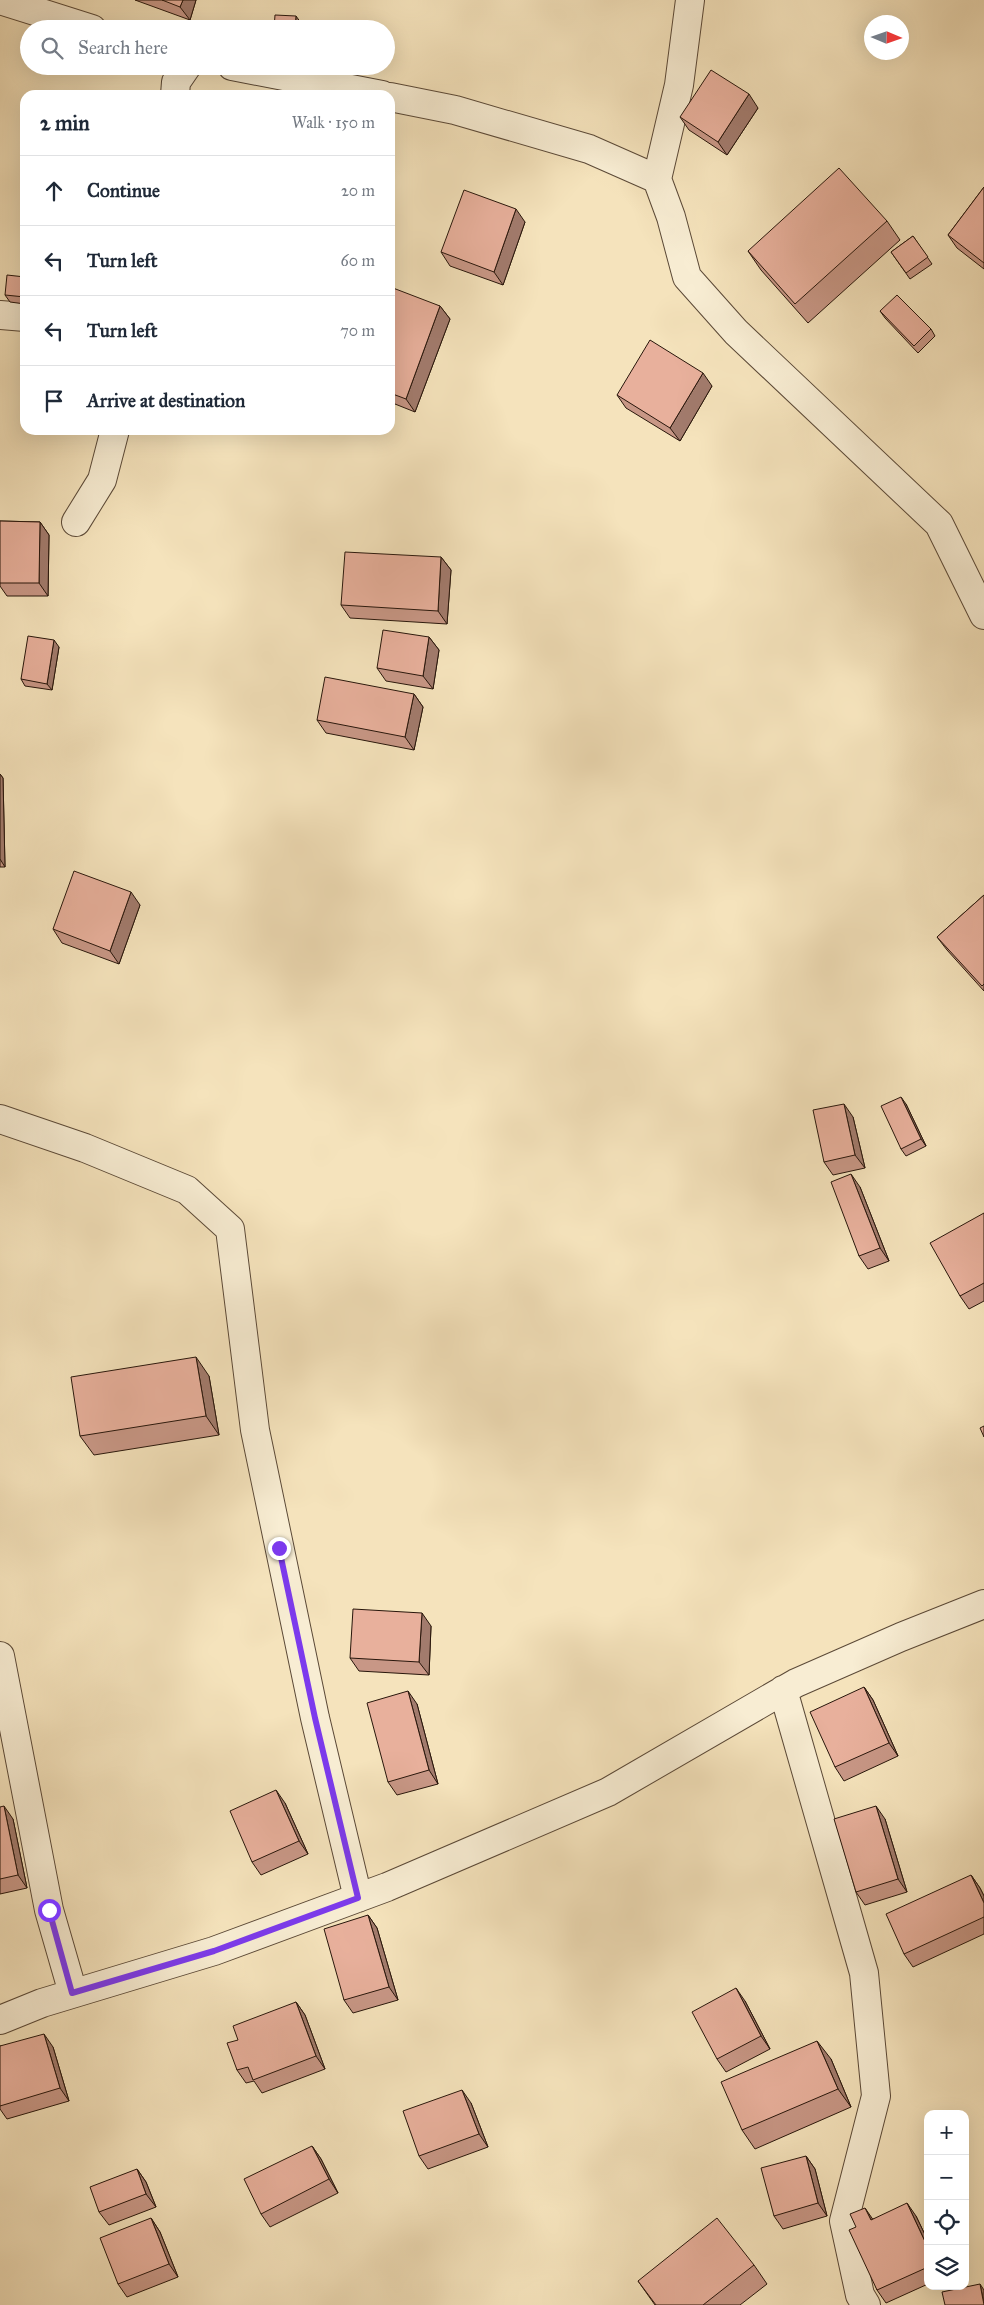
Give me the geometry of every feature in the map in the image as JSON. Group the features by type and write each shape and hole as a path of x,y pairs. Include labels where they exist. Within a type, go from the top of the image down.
{"street":[{"path":"0,0 63,20"},
{"path":"690,0 679,85 657,180 671,217 687,277 736,332 939,524 984,615"},
{"path":"175,90 176,82 181,75"},
{"path":"279,75 356,90"},
{"path":"395,98 455,110 589,148 657,180"},
{"path":"0,315 20,317"},
{"path":"76,522 102,480 114,435"},
{"path":"0,1119 85,1148 186,1190 230,1229 255,1430 315,1718 358,1898"},
{"path":"0,2020 42,2002 214,1951 358,1898 608,1792 783,1690 901,1637 984,1604"},
{"path":"0,1656 49,1910 72,1993"},
{"path":"783,1690 864,1974 876,2096 844,2220 860,2295 866,2305"}],"building":[{"path":"162,0 183,0 180,7"},
{"path":"275,15 296,16 296,20 275,20"},
{"path":"711,70 749,94 718,142 680,117"},
{"path":"839,168 887,221 795,304 748,251"},
{"path":"984,187 984,263 948,235"},
{"path":"464,190 516,209 494,272 441,252"},
{"path":"913,236 928,257 906,273 891,252"},
{"path":"7,275 20,276 20,296 5,295"},
{"path":"395,289 440,306 406,399 395,395"},
{"path":"897,295 931,329 914,346 880,311"},
{"path":"650,340 703,373 670,428 617,395"},
{"path":"0,521 40,522 39,583 0,583"},
{"path":"345,552 441,557 438,611 341,605"},
{"path":"383,630 429,637 423,676 377,668"},
{"path":"28,636 54,640 47,684 21,679"},
{"path":"325,677 414,694 405,737 317,720"},
{"path":"74,871 131,892 110,951 53,929"},
{"path":"984,895 984,984 982,986 937,937"},
{"path":"901,1097 921,1139 901,1149 881,1106"},
{"path":"844,1104 855,1155 824,1162 813,1110"},
{"path":"851,1174 880,1248 859,1256 831,1182"},
{"path":"984,1213 984,1283 960,1296 930,1243"},
{"path":"196,1357 206,1416 80,1436 71,1377"},
{"path":"984,1426 984,1437 980,1428"},
{"path":"353,1609 422,1613 419,1662 350,1658"},
{"path":"864,1687 889,1743 835,1767 810,1712"},
{"path":"408,1691 429,1770 388,1782 367,1703"},
{"path":"276,1790 299,1841 252,1862 230,1811"},
{"path":"4,1806 18,1875 0,1879 0,1807"},
{"path":"876,1806 898,1879 856,1892 834,1819"},
{"path":"971,1875 984,1903 984,1917 904,1954 886,1914"},
{"path":"368,1915 389,1987 344,2000 324,1929"},
{"path":"736,1988 761,2036 717,2059 692,2012"},
{"path":"296,2002 316,2056 253,2080 248,2067 237,2070 227,2043 238,2040 233,2026"},
{"path":"44,2034 60,2088 0,2106 0,2046"},
{"path":"817,2041 838,2089 742,2130 721,2082"},
{"path":"462,2090 479,2134 419,2156 403,2111"},
{"path":"312,2146 329,2179 261,2214 244,2179"},
{"path":"806,2156 818,2203 774,2216 761,2168"},
{"path":"137,2169 146,2194 99,2212 90,2187"},
{"path":"907,2203 924,2239 924,2269 877,2290 849,2230 856,2227 850,2214 865,2208 871,2220"},
{"path":"151,2218 169,2264 118,2284 100,2238"},
{"path":"717,2218 754,2265 703,2305 656,2305 638,2281"},
{"path":"980,2284 984,2305 945,2305 942,2292 969,2290 969,2286"}],"route":[{"path":"49,1910 72,1993 214,1951 358,1898 315,1718 279,1548"}]}
